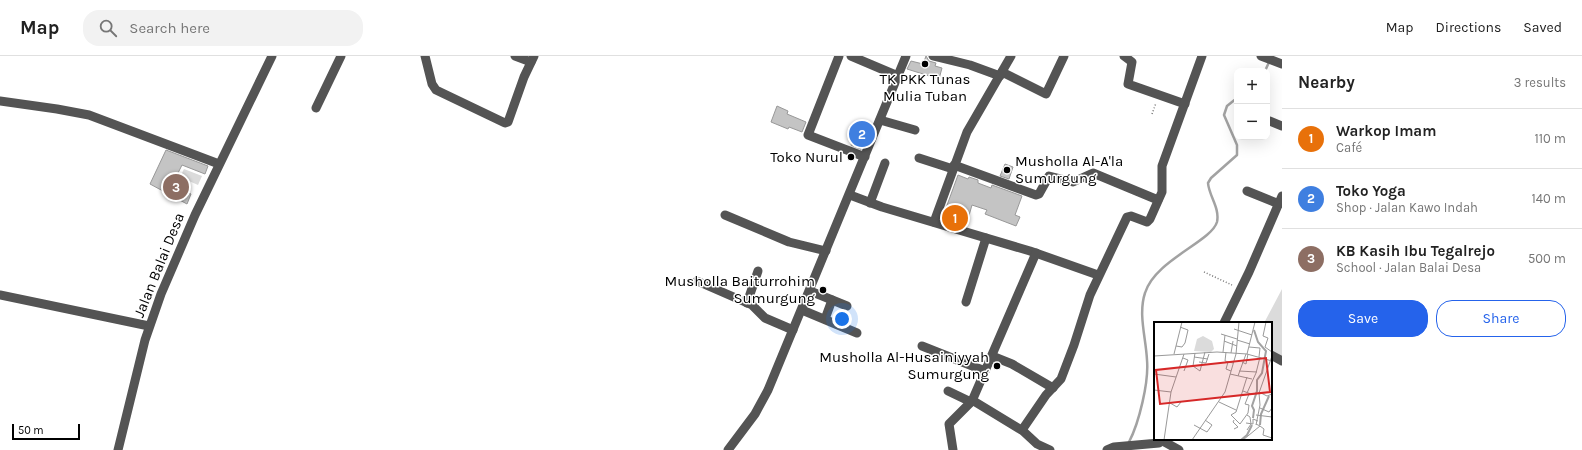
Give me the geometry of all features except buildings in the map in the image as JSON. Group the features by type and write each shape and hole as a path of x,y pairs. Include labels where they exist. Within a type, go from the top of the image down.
{"street":[{"name":"Jalan Balai Desa","path":"118,450 131,389 149,326 177,256 219,164 272,56"},
{"path":"316,108 341,56"},
{"path":"423,57 436,90 505,123 508,122 532,59 515,56"},
{"path":"839,56 808,135 865,157"},
{"path":"851,56 898,76"},
{"path":"728,450 755,414 764,398 810,291 906,56"},
{"path":"933,56 970,64 1001,74 1046,94 1064,56"},
{"path":"934,222 953,167 971,124 1011,56"},
{"path":"1124,56 1132,62 1127,84 1185,104"},
{"path":"1022,430 1053,388 1060,381 1071,355 1087,300 1128,216 1148,222 1162,190 1162,166 1202,56"},
{"path":"1261,56 1282,64"},
{"path":"0,101 89,115 219,164"},
{"path":"880,120 915,130"},
{"path":"1270,121 1282,126"},
{"path":"920,158 953,167 1036,195 1040,193 1048,176 1072,182 1093,173 1158,200"},
{"path":"870,203 885,163"},
{"path":"1224,322 1241,289 1280,200 1247,191"},
{"path":"850,194 870,203 1036,253 1098,276"},
{"path":"725,215 785,241 826,251"},
{"path":"966,302 986,238"},
{"path":"952,450 949,424 972,401 1036,253"},
{"path":"747,303 758,271"},
{"path":"697,281 755,307 768,320 793,330"},
{"path":"810,291 847,306"},
{"path":"0,295 149,326"},
{"path":"824,319 832,300"},
{"path":"802,310 857,333"},
{"path":"922,346 985,370"},
{"path":"992,356 1016,366 1053,388"},
{"path":"1272,356 1282,361"},
{"path":"948,391 972,401 1022,430 1035,447 1050,450"},
{"path":"1111,449 1159,443 1179,450"}],"path":[{"path":"1152,114 1159,95"},
{"path":"1204,272 1241,289"}],"shaded area":[{"path":"184,169 202,176 198,185 180,177"},
{"path":"1282,289 1282,357 1272,351 1272,322 1265,322"}],"waterway":[{"path":"1266,68 1270,60"},
{"path":"1129,442 1140,414 1145,391 1147,360 1142,318 1145,293 1151,281 1160,271 1171,261 1205,237 1213,229 1217,222 1218,217 1216,207 1210,193 1208,183 1211,178 1237,155 1237,145 1224,115 1227,106 1234,100"}],"place":[{"name":"TK PKK Tunas Mulia Tuban","path":"925,64"},
{"name":"Toko Yoga","path":"862,134"},
{"name":"Toko Nurul","path":"851,157"},
{"name":"Musholla Al-A'la Sumurgung","path":"1007,170"},
{"name":"KB Kasih Ibu Tegalrejo","path":"176,187"},
{"name":"Warkop Imam","path":"955,218"},
{"name":"Musholla Baiturrohim Sumurgung","path":"823,290"},
{"name":"Musholla Al-Husainiyyah Sumurgung","path":"997,366"}]}
